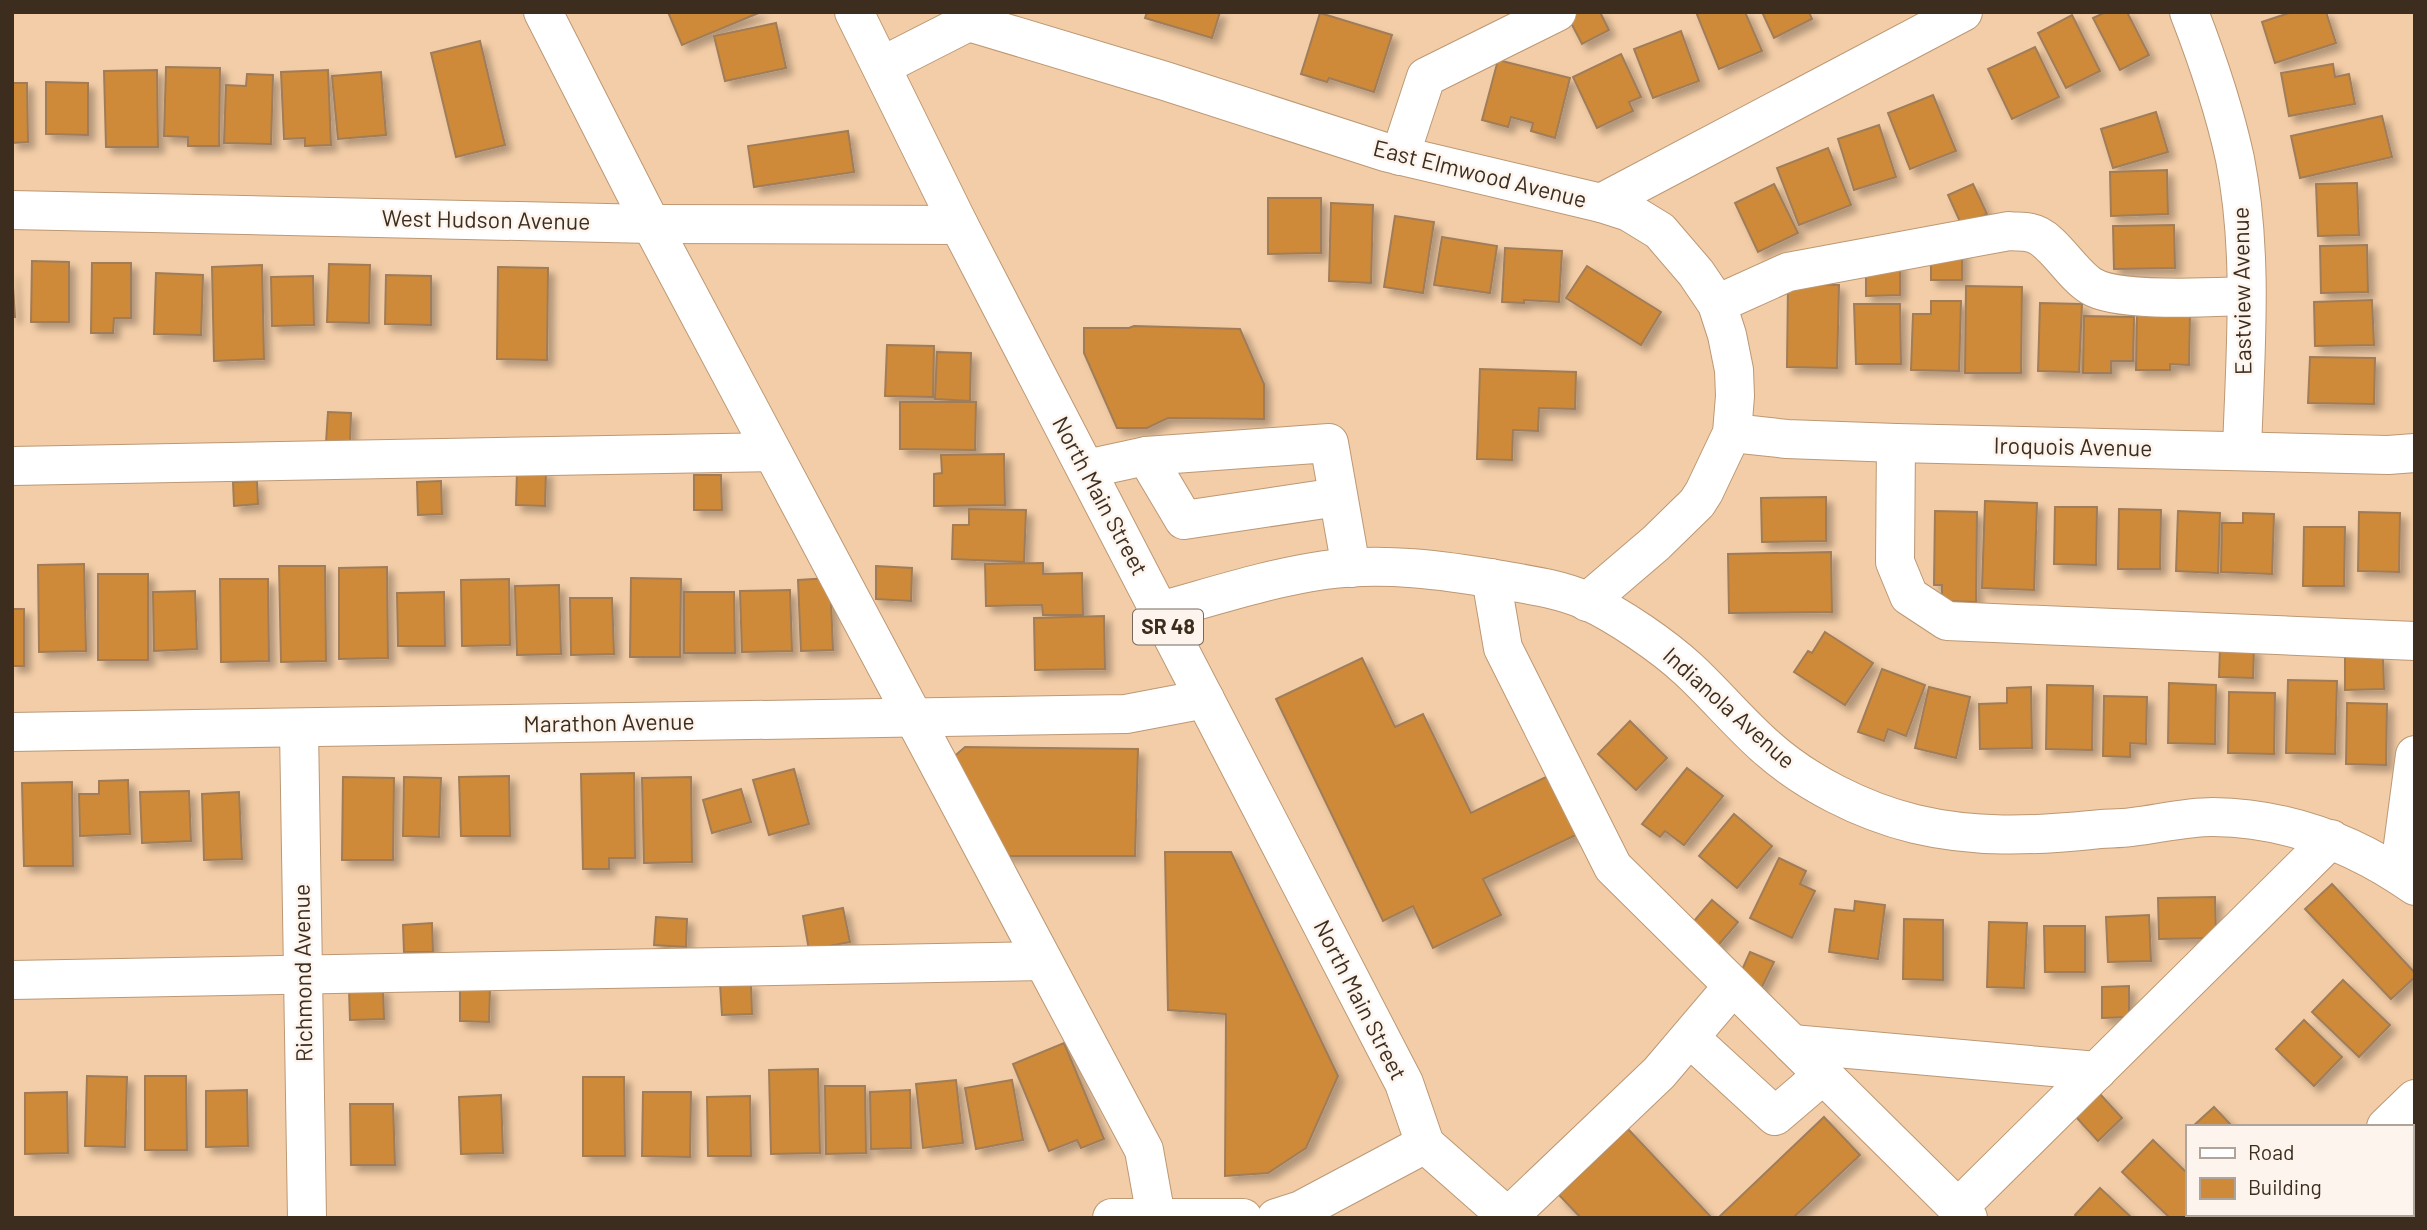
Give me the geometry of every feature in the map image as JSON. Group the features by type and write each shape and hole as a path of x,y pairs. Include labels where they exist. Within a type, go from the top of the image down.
{"street":[{"path":"543,12 771,452 1144,1150 1156,1217"},
{"name":"North Main Street","path":"855,12 959,225 1404,1083 1425,1144 1508,1218"},
{"path":"1400,156 1426,76 1556,12"},
{"name":"East Elmwood Avenue","path":"978,17 1165,81 1400,156 1601,203 1963,12"},
{"name":"Eastview Avenue","path":"2189,12 2216,81 2235,161 2245,247 2242,451"},
{"path":"882,66 978,17"},
{"path":"1587,602 1656,543 1697,503 1732,433 1735,396 1734,370 1727,335 1717,304 1696,273 1660,231 1629,212 1601,203"},
{"name":"West Hudson Avenue","path":"12,210 651,224 959,225"},
{"path":"1717,304 1788,272 2009,231 2034,233 2057,251 2076,274 2093,288 2124,295 2170,298 2246,296"},
{"name":"Iroquois Avenue","path":"1732,433 1787,439 1896,443 2388,455 2415,453"},
{"path":"1086,469 1146,456 1329,443 1351,568"},
{"path":"1896,443 1895,562 1909,596 1947,621 2415,641"},
{"path":"12,466 771,452"},
{"path":"1146,456 1184,520 1338,497"},
{"name":"Indianola Avenue","path":"1160,611 1272,580 1351,568 1432,568 1543,587 1587,602 1649,638 1687,668 1767,748 1811,780 1858,804 1913,824 1976,835 2040,836 2212,817 2270,822 2331,839 2385,865 2407,881"},
{"path":"1491,578 1503,648 1613,867 1963,1213 2097,1071 2331,839"},
{"name":"Marathon Avenue","path":"12,732 1126,714 1205,699"},
{"name":"Richmond Avenue","path":"299,729 307,1218"},
{"path":"2407,881 2415,755"},
{"path":"12,981 1043,961"},
{"path":"1508,1218 1659,1073 1733,986"},
{"path":"1690,1038 1775,1116 1823,1074"},
{"path":"1792,1044 2097,1071"},
{"path":"2388,1125 2415,1099"},
{"path":"1276,1218 1301,1210 1425,1144"},
{"path":"1112,1218 1243,1218"}],"building":[{"path":"668,12 761,12 682,45"},
{"path":"1147,12 1220,12 1212,38 1145,18"},
{"path":"1576,12 1600,12 1609,30 1582,44 1568,17"},
{"path":"1696,12 1745,12 1762,51 1719,69"},
{"path":"1762,12 1809,12 1812,19 1774,38"},
{"path":"2106,12 2127,12 2149,55 2120,70 2093,18"},
{"path":"2292,12 2326,12 2336,43 2275,63 2262,22"},
{"path":"1320,13 1392,35 1374,92 1329,78 1327,82 1301,74"},
{"path":"2072,15 2100,71 2066,88 2038,33"},
{"path":"776,23 786,68 725,81 714,36"},
{"path":"1681,31 1699,81 1653,98 1634,49"},
{"path":"480,41 505,145 456,157 431,53"},
{"path":"2035,47 2059,97 2012,119 1988,69"},
{"path":"1621,54 1641,97 1629,102 1633,111 1597,128 1573,77"},
{"path":"1498,60 1570,78 1555,138 1531,131 1533,123 1511,117 1508,127 1482,120"},
{"path":"2333,64 2335,77 2349,74 2355,104 2289,116 2281,73"},
{"path":"166,67 220,68 219,146 188,146 188,137 164,136"},
{"path":"157,70 158,147 106,147 104,71"},
{"path":"328,70 331,145 305,146 305,138 284,139 281,72"},
{"path":"381,72 386,135 338,139 332,76"},
{"path":"247,74 273,75 271,144 224,143 226,85 246,86"},
{"path":"46,82 88,83 88,135 46,134"},
{"path":"12,83 27,83 28,142 12,143"},
{"path":"1933,95 1956,151 1910,169 1888,113"},
{"path":"2156,112 2168,152 2113,168 2101,129"},
{"path":"2382,116 2392,157 2300,178 2291,136"},
{"path":"1879,125 1896,177 1854,190 1838,139"},
{"path":"848,131 854,172 754,187 748,146"},
{"path":"1828,148 1851,205 1799,225 1777,168"},
{"path":"2167,170 2168,214 2111,216 2110,172"},
{"path":"2357,183 2359,235 2318,236 2316,184"},
{"path":"1774,184 1798,233 1758,252 1735,203"},
{"path":"1973,184 1987,214 1962,226 1948,195"},
{"path":"1268,198 1321,198 1321,253 1268,254"},
{"path":"1331,203 1373,205 1371,283 1329,281"},
{"path":"1395,216 1434,222 1423,293 1384,287"},
{"path":"2174,225 2175,268 2114,269 2113,226"},
{"path":"1442,237 1497,246 1490,293 1434,285"},
{"path":"2367,245 2368,292 2321,293 2320,246"},
{"path":"1505,248 1562,251 1559,302 1502,302"},
{"path":"1931,249 1962,250 1962,280 1931,280"},
{"path":"32,261 69,262 69,322 31,322"},
{"path":"1900,262 1900,295 1866,296 1866,263"},
{"path":"92,263 131,263 131,318 114,318 113,333 91,333"},
{"path":"329,264 370,265 369,323 327,322"},
{"path":"262,265 264,359 214,361 212,267"},
{"path":"1587,266 1661,312 1641,345 1566,298"},
{"path":"498,267 548,268 547,360 497,359"},
{"path":"12,271 15,317 12,317"},
{"path":"156,273 203,275 201,335 154,334"},
{"path":"386,275 431,276 431,325 385,324"},
{"path":"313,276 314,325 272,326 271,277"},
{"path":"1788,284 1839,285 1837,368 1787,367"},
{"path":"1966,286 2022,287 2021,373 1965,373"},
{"path":"2372,300 2374,345 2315,346 2314,302"},
{"path":"1931,301 1961,301 1959,371 1911,370 1913,314 1931,314"},
{"path":"2040,303 2082,304 2079,372 2038,371"},
{"path":"1854,304 1900,304 1901,364 1856,364"},
{"path":"2137,312 2190,313 2189,365 2170,364 2170,370 2136,370"},
{"path":"2084,316 2134,317 2133,361 2111,361 2111,373 2083,373"},
{"path":"1134,326 1240,329 1264,384 1264,419 1168,418 1147,428 1117,428 1084,353 1084,328"},
{"path":"887,345 934,346 933,397 885,396"},
{"path":"937,352 971,353 970,401 935,399"},
{"path":"2310,357 2375,358 2374,404 2308,403"},
{"path":"1480,369 1576,372 1575,409 1539,408 1538,431 1513,430 1512,460 1477,459"},
{"path":"900,402 976,402 975,450 900,449"},
{"path":"328,412 351,413 350,444 326,443"},
{"path":"1004,454 1005,505 934,506 934,474 942,473 941,455"},
{"path":"517,471 546,471 545,506 516,505"},
{"path":"694,475 721,475 722,510 694,510"},
{"path":"257,481 258,504 234,506 233,482"},
{"path":"441,481 442,514 418,515 417,482"},
{"path":"1826,497 1826,541 1762,542 1761,498"},
{"path":"1985,501 2037,503 2034,590 1982,588"},
{"path":"2055,507 2097,507 2096,565 2054,564"},
{"path":"969,509 1026,510 1024,562 952,559 953,525 969,525"},
{"path":"2119,509 2161,510 2160,569 2118,569"},
{"path":"1935,511 1977,512 1976,602 1942,601 1942,585 1934,585"},
{"path":"2178,511 2220,513 2218,573 2176,571"},
{"path":"2359,512 2400,513 2399,572 2358,571"},
{"path":"2243,513 2274,514 2272,574 2221,572 2222,523 2243,523"},
{"path":"2304,527 2345,527 2344,586 2303,586"},
{"path":"1831,552 1832,612 1729,613 1728,554"},
{"path":"1043,563 1043,574 1082,573 1083,615 1043,615 1042,605 986,606 985,564"},
{"path":"84,564 86,651 39,652 38,565"},
{"path":"279,566 325,566 326,661 281,662"},
{"path":"876,566 912,568 911,601 876,599"},
{"path":"387,567 388,658 339,659 339,568"},
{"path":"98,574 148,574 148,660 98,660"},
{"path":"631,578 681,579 680,657 630,657"},
{"path":"830,578 833,650 801,651 798,580"},
{"path":"220,579 268,579 269,661 221,662"},
{"path":"509,579 510,645 462,646 461,580"},
{"path":"559,585 561,654 517,655 515,586"},
{"path":"790,590 792,651 742,652 740,591"},
{"path":"195,591 197,649 154,651 153,592"},
{"path":"444,592 445,646 398,646 397,593"},
{"path":"684,592 734,592 735,653 684,653"},
{"path":"570,598 612,598 614,654 571,655"},
{"path":"12,609 24,609 24,666 12,666"},
{"path":"1104,616 1105,669 1035,670 1034,618"},
{"path":"1825,632 1873,663 1845,705 1794,672 1808,651 1812,653"},
{"path":"2220,647 2254,648 2253,678 2219,677"},
{"path":"2383,656 2384,689 2345,690 2345,657"},
{"path":"1362,658 1395,727 1423,714 1471,813 1548,776 1576,835 1483,879 1501,915 1433,948 1413,906 1383,921 1276,699"},
{"path":"1882,669 1925,685 1906,736 1888,729 1884,741 1858,732"},
{"path":"2288,680 2337,681 2335,754 2286,753"},
{"path":"2169,683 2216,685 2215,744 2168,743"},
{"path":"2047,685 2093,686 2092,750 2046,749"},
{"path":"1929,687 1970,697 1956,758 1915,748"},
{"path":"2031,687 2032,748 1980,749 1979,704 2007,703 2007,688"},
{"path":"2229,692 2275,693 2274,754 2228,753"},
{"path":"2104,696 2147,697 2146,744 2130,743 2130,757 2103,756"},
{"path":"2347,703 2387,704 2386,765 2346,764"},
{"path":"1630,721 1667,758 1636,790 1598,754"},
{"path":"965,747 1138,749 1135,856 1004,856 949,761"},
{"path":"1687,768 1723,796 1684,845 1665,831 1660,837 1642,824"},
{"path":"794,769 809,824 769,835 753,780"},
{"path":"634,773 635,858 609,858 609,869 583,869 581,774"},
{"path":"509,776 510,836 461,836 459,777"},
{"path":"343,777 394,778 393,860 342,860"},
{"path":"404,777 441,778 439,837 403,836"},
{"path":"691,777 692,862 644,863 642,778"},
{"path":"128,780 130,834 80,836 79,794 99,794 99,781"},
{"path":"72,782 73,866 24,866 22,783"},
{"path":"741,789 751,822 712,833 703,800"},
{"path":"189,791 191,841 142,843 140,792"},
{"path":"239,792 242,859 204,860 202,794"},
{"path":"1734,814 1772,846 1737,888 1699,856"},
{"path":"1165,852 1231,852 1338,1076 1306,1148 1268,1173 1225,1176 1226,1014 1168,1010"},
{"path":"1779,858 1806,871 1800,884 1815,891 1792,938 1750,918"},
{"path":"2332,884 2415,973 2415,977 2391,999 2305,909"},
{"path":"2215,897 2216,938 2159,939 2158,898"},
{"path":"1712,900 1738,922 1715,949 1689,927"},
{"path":"1855,901 1885,905 1878,959 1829,952 1835,909 1854,911"},
{"path":"843,908 850,942 809,950 803,916"},
{"path":"2149,915 2151,961 2108,962 2106,917"},
{"path":"656,917 687,919 686,947 654,945"},
{"path":"1904,919 1943,920 1943,980 1903,979"},
{"path":"1989,922 2027,923 2024,988 1987,987"},
{"path":"432,923 433,952 404,952 403,925"},
{"path":"2044,926 2085,926 2085,972 2045,972"},
{"path":"1750,952 1774,962 1760,991 1737,981"},
{"path":"2343,980 2390,1025 2359,1057 2312,1012"},
{"path":"751,983 752,1014 722,1015 720,984"},
{"path":"2129,986 2129,1017 2102,1018 2102,987"},
{"path":"460,987 490,988 489,1022 460,1021"},
{"path":"383,988 384,1019 350,1020 349,989"},
{"path":"2304,1020 2342,1057 2314,1086 2276,1049"},
{"path":"1064,1043 1104,1139 1081,1148 1077,1140 1049,1151 1013,1064"},
{"path":"818,1069 820,1153 771,1154 769,1070"},
{"path":"87,1076 127,1077 125,1147 85,1146"},
{"path":"145,1076 186,1076 187,1150 145,1150"},
{"path":"583,1077 624,1077 625,1156 583,1156"},
{"path":"956,1080 963,1143 923,1148 916,1084"},
{"path":"1012,1080 1023,1140 976,1149 965,1088"},
{"path":"825,1086 865,1086 866,1153 826,1154"},
{"path":"247,1090 248,1146 206,1147 206,1091"},
{"path":"910,1090 911,1148 871,1149 870,1092"},
{"path":"67,1092 68,1153 25,1154 25,1093"},
{"path":"643,1092 691,1092 690,1157 642,1156"},
{"path":"2100,1094 2122,1118 2098,1141 2076,1117"},
{"path":"501,1095 503,1153 461,1154 459,1097"},
{"path":"750,1096 751,1156 708,1156 707,1097"},
{"path":"350,1104 393,1104 395,1165 351,1165"},
{"path":"2214,1107 2231,1125 2194,1125"},
{"path":"1824,1117 1860,1155 1793,1218 1718,1218"},
{"path":"1628,1129 1712,1218 1581,1218 1559,1195"},
{"path":"2153,1140 2186,1172 2186,1216 2192,1216 2170,1218 2122,1172"},
{"path":"2100,1188 2132,1218 2078,1218 2075,1215"},
{"path":"2415,1202 2415,1218 2373,1218 2413,1216"}]}
